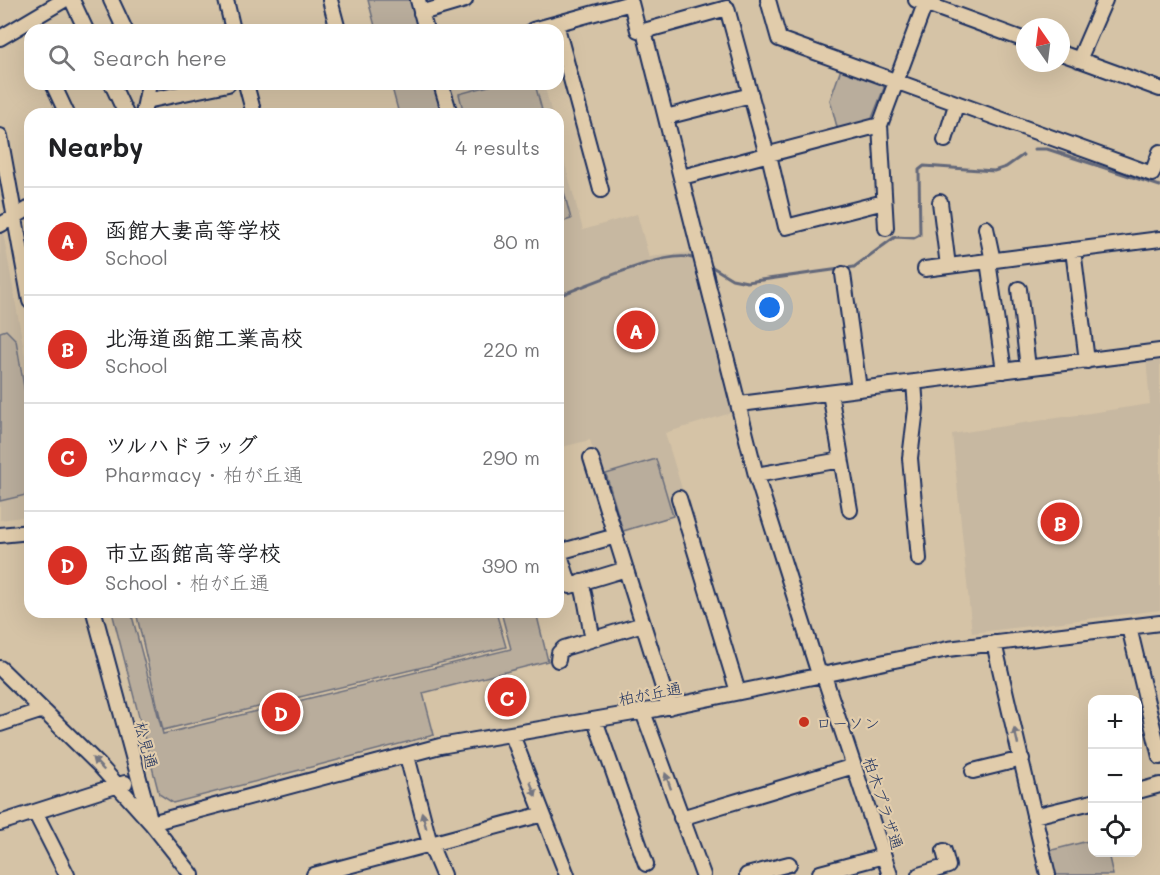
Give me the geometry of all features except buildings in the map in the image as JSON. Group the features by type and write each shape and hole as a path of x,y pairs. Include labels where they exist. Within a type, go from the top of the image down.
{"street":[{"path":"33,24 64,0"},
{"path":"72,0 83,24"},
{"path":"111,0 122,24"},
{"path":"226,0 232,24"},
{"path":"330,0 336,24"},
{"path":"424,24 420,6 465,0"},
{"path":"768,0 778,39 1152,174 1160,152"},
{"path":"1079,60 1105,0"},
{"path":"886,228 880,125 896,82 920,2 1016,37"},
{"name":"柏木プラザ通","path":"564,26 631,3 638,30 644,31 682,177 696,243 740,404 756,475 890,875"},
{"path":"644,31 727,8 786,227 884,202"},
{"path":"0,38 24,30"},
{"path":"564,54 601,190"},
{"path":"1070,56 1160,90"},
{"path":"56,90 64,108"},
{"path":"115,90 123,108"},
{"path":"148,90 144,107 206,90"},
{"path":"248,90 252,108"},
{"path":"443,90 448,108"},
{"path":"666,117 751,95"},
{"path":"945,140 956,105"},
{"path":"682,177 880,125"},
{"path":"0,136 24,268"},
{"path":"940,202 948,266"},
{"path":"0,225 24,212"},
{"path":"986,228 1004,371"},
{"path":"925,269 1160,240"},
{"path":"1073,250 1087,360"},
{"path":"843,274 860,389"},
{"path":"1019,289 1028,368"},
{"path":"740,404 1160,351"},
{"path":"914,382 916,409 910,458 919,559"},
{"path":"830,393 850,510"},
{"path":"591,458 669,707"},
{"path":"756,475 841,460"},
{"path":"679,498 738,692"},
{"path":"0,536 24,533"},
{"path":"564,551 615,536"},
{"path":"564,567 570,586 626,569"},
{"path":"581,582 588,604 586,615 593,639"},
{"name":"松見通","path":"95,618 151,823 192,875"},
{"name":"柏が丘通","path":"151,823 440,746 643,712 821,674 994,643 1160,623"},
{"path":"558,660 559,653 564,648 643,624"},
{"path":"1129,627 1160,757"},
{"path":"994,643 1048,875"},
{"path":"0,668 44,710 151,823"},
{"path":"0,724 44,710"},
{"path":"643,712 699,874"},
{"path":"595,720 646,864"},
{"path":"512,735 567,875"},
{"path":"406,756 430,844 443,875"},
{"path":"973,771 1022,759"},
{"path":"681,818 854,766"},
{"path":"0,823 139,779"},
{"path":"1142,790 1160,785"},
{"path":"1034,816 1088,803"},
{"path":"35,812 67,875"},
{"path":"317,874 543,814"},
{"path":"919,875 948,866 944,851"},
{"path":"820,873 884,856"},
{"path":"747,875 789,864"}],"shaded area":[{"path":"368,0 410,0 417,24 374,24"},
{"path":"841,69 882,83 884,88 870,123 838,131 830,100"},
{"path":"393,90 436,90 441,108 397,108"},
{"path":"450,90 546,90 550,108 455,108"},
{"path":"474,90 537,90 541,108 462,108 459,94"},
{"path":"564,160 583,230 637,214 649,257 693,252 733,403 731,413 665,433 683,492 673,495 678,515 619,534 590,440 564,446"},
{"path":"564,192 571,219 564,221"},
{"path":"0,232 3,232 24,350 24,517 0,520"},
{"path":"6,330 16,340 24,387 24,495 0,501 0,332"},
{"path":"1160,356 1160,610 972,633 952,434 1150,404 1146,358"},
{"path":"656,459 673,516 623,531 606,474"},
{"path":"114,618 133,618 163,734 511,649 503,618 537,618 548,661 423,693 434,735 173,803 159,794"},
{"path":"137,618 498,618 506,647 163,730"},
{"path":"1088,841 1088,857 1109,857 1113,875 1054,875 1048,851"}],"waterway":[{"path":"1034,149 1047,149 1160,186"},
{"path":"709,265 732,279 747,282 854,267 895,237 914,238 920,235 919,170 924,166 994,171 1006,167 1023,155"},
{"path":"564,294 646,263 680,257 692,258"}],"place":[{"name":"函館大妻高等学校","path":"636,330"},
{"name":"北海道函館工業高校","path":"1060,522"},
{"name":"ツルハドラッグ","path":"507,697"},
{"name":"市立函館高等学校","path":"281,712"},
{"name":"ローソン","path":"804,722"}]}
